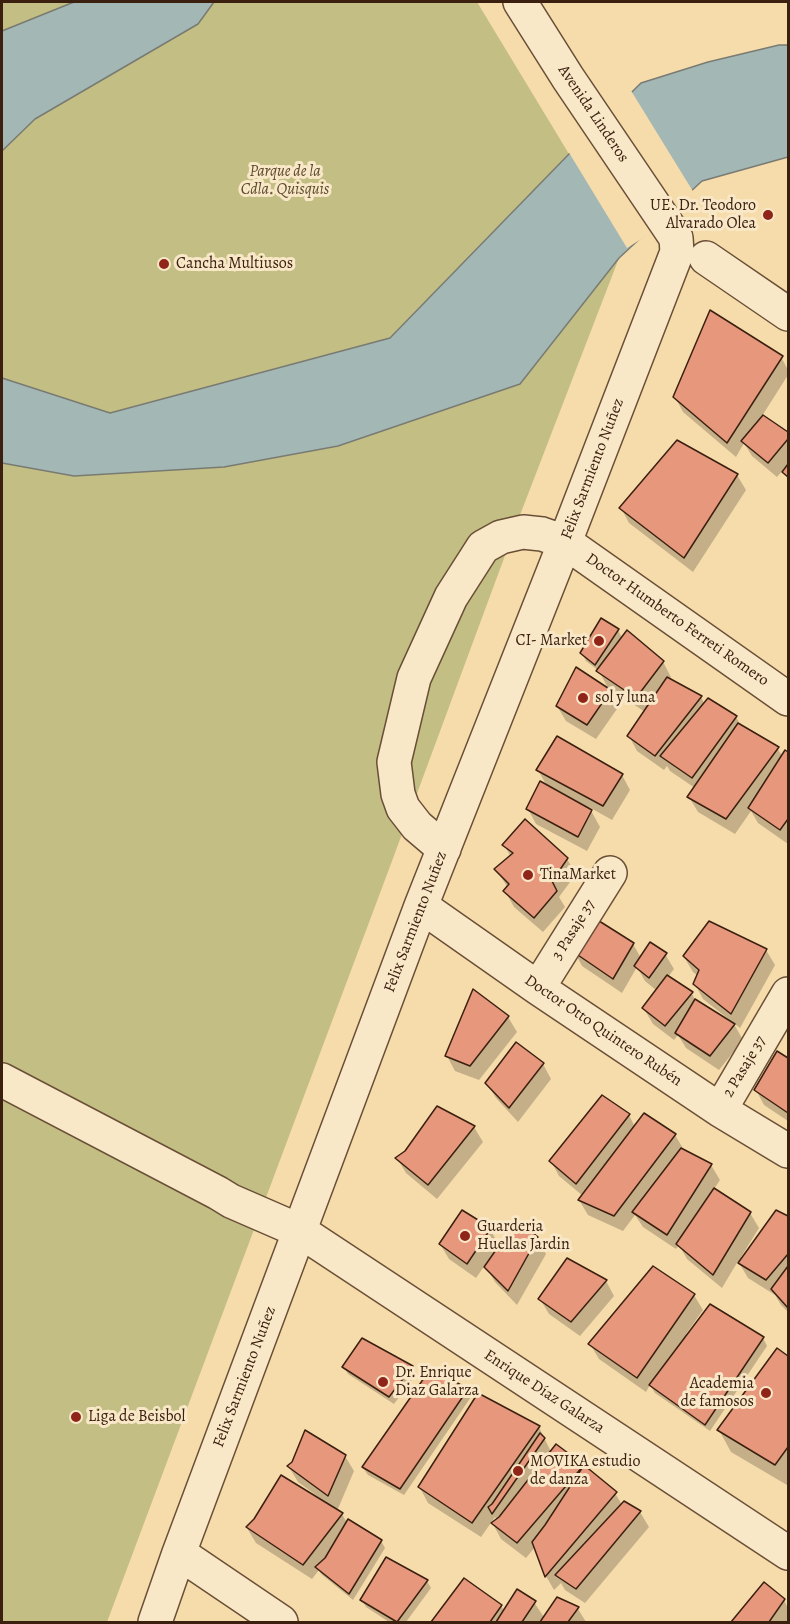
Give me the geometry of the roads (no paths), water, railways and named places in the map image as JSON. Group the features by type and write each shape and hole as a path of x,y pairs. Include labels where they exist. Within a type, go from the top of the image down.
{"street":[{"name":"Avenida Linderos","path":"520,2 568,78 668,226"},
{"name":"Felix Sarmiento Nuñez","path":"155,1623 421,906 677,252 676,238 668,226"},
{"path":"706,258 789,314"},
{"name":"Doctor Humberto Ferreti Romero","path":"444,849 417,826 403,808 398,794 394,762 414,678 451,597 483,547 501,537 523,532 542,534 565,542 789,699"},
{"name":"3 Pasaje 37","path":"538,988 610,873"},
{"name":"Doctor Otto Quintero Rubén","path":"421,906 720,1110 789,1151"},
{"name":"2 Pasaje 37","path":"720,1110 789,994"},
{"name":"Enrique Díaz Galarza","path":"2,1080 218,1193 231,1202 300,1231 789,1553"},
{"path":"180,1552 281,1623"}],"place":[{"name":"UE. Dr. Teodoro Alvarado Olea","path":"768,215"},
{"name":"Cancha Multiusos","path":"164,264"},
{"name":"CI- Market","path":"599,641"},
{"name":"sol y luna","path":"583,698"},
{"name":"TinaMarket","path":"528,875"},
{"name":"Guarderia Huellas Jardin","path":"465,1236"},
{"name":"Dr. Enrique Diaz Galarza","path":"383,1382"},
{"name":"Academia de famosos","path":"766,1393"},
{"name":"Liga de Beisbol","path":"76,1417"},
{"name":"MOVIKA estudio de danza","path":"518,1471"}],"park label":[{"name":"Parque de la Cdla. Quisquis","path":"285,181"}]}
